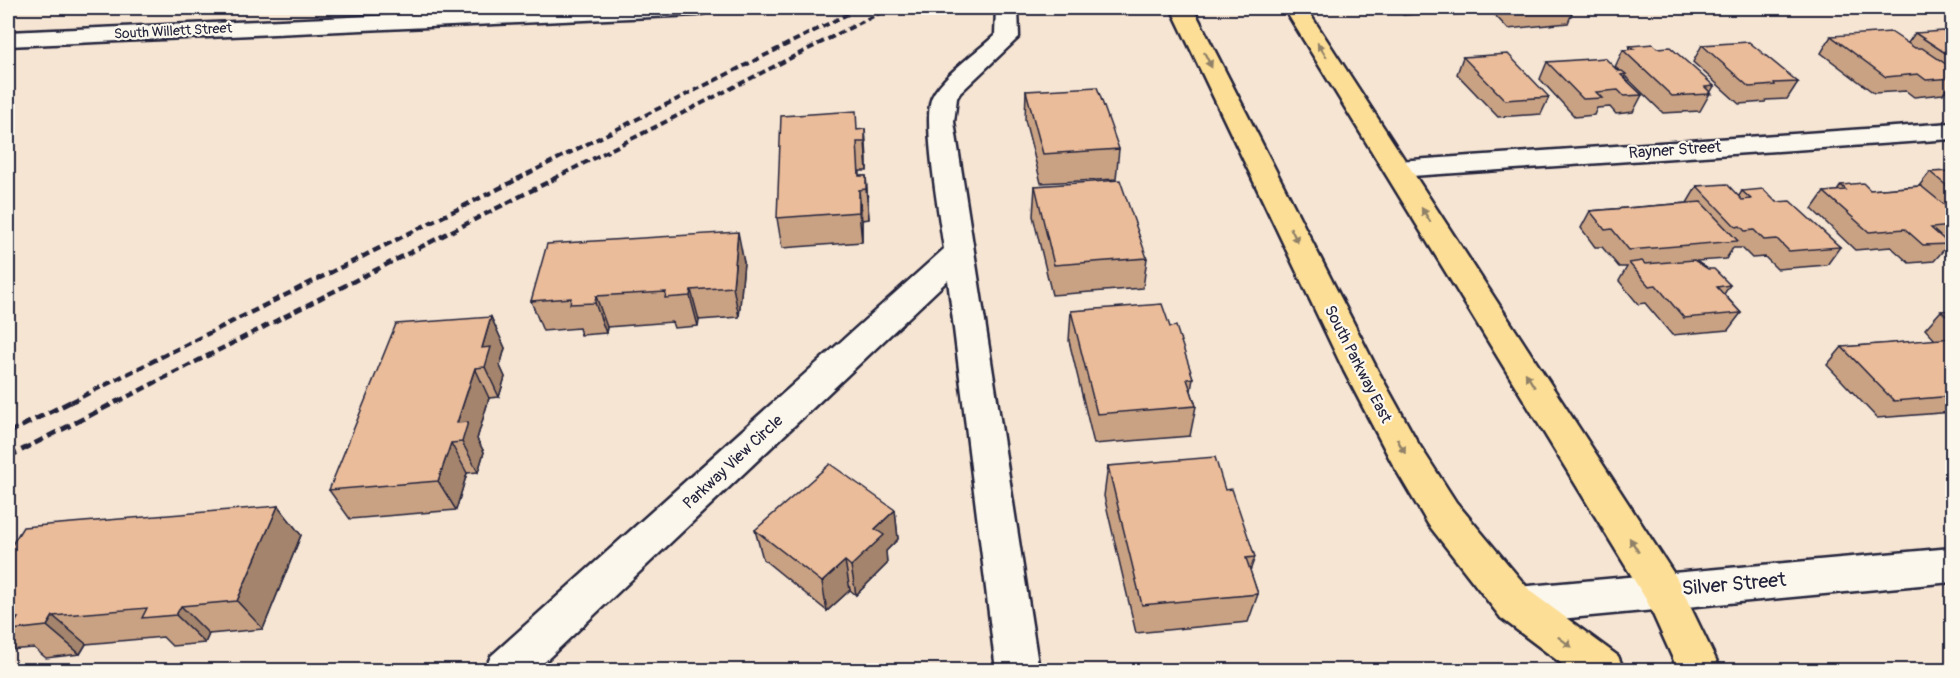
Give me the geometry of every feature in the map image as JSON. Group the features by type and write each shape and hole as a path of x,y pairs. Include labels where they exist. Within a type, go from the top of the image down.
{"main road":[{"name":"South Parkway East","path":"1182,8 1360,371 1405,453 1442,513 1516,605 1603,670"},
{"path":"1295,8 1662,590 1700,670"}],"street":[{"name":"South Willett Street","path":"8,39 435,14 698,8"},
{"path":"1007,8 1007,37 951,88 941,108 941,122 1018,670"},
{"name":"Rayner Street","path":"1397,168 1953,131"},
{"name":"Parkway View Circle","path":"506,670 958,253"},
{"name":"Silver Street","path":"1516,605 1953,565"}],"building":[{"path":"1509,8 1567,8 1515,13"},
{"path":"1943,31 1953,37 1953,58 1915,33"},
{"path":"1891,32 1915,48 1922,48 1953,69 1947,72 1953,75 1953,78 1926,80 1918,74 1886,77 1831,36"},
{"path":"1749,42 1798,82 1749,87 1702,45"},
{"path":"1653,44 1657,48 1670,47 1714,86 1705,87 1711,93 1672,96 1623,50 1634,49 1630,46"},
{"path":"1508,54 1549,97 1505,100 1463,57"},
{"path":"1605,58 1618,71 1626,74 1621,75 1642,95 1624,96 1618,90 1596,92 1602,98 1583,99 1547,62"},
{"path":"1097,87 1119,149 1043,154 1026,91"},
{"path":"856,111 857,130 865,129 865,142 857,142 859,176 866,176 866,189 859,190 859,212 777,218 781,116"},
{"path":"1953,171 1953,191 1930,172"},
{"path":"1120,180 1147,258 1054,265 1035,186"},
{"path":"1863,183 1870,190 1921,186 1953,212 1953,226 1931,228 1949,244 1923,245 1905,229 1869,232 1824,192 1846,190 1841,185"},
{"path":"1727,184 1742,200 1751,199 1742,191 1763,189 1776,202 1790,201 1840,247 1789,251 1777,239 1764,240 1754,230 1745,231 1740,226 1736,227 1697,186"},
{"path":"1701,202 1738,241 1629,250 1612,229 1605,230 1590,211"},
{"path":"738,232 733,287 691,290 690,296 665,298 666,292 596,296 595,303 570,304 571,298 531,301 547,244"},
{"path":"1694,260 1708,269 1714,269 1730,285 1717,287 1741,313 1684,318 1656,285 1649,286 1629,263"},
{"path":"1162,304 1170,327 1176,326 1193,378 1187,379 1196,406 1097,414 1071,311"},
{"path":"1953,310 1953,322 1941,311"},
{"path":"491,317 482,348 491,347 485,367 475,368 457,423 468,422 462,442 451,443 438,481 329,490 396,324"},
{"path":"1953,338 1953,396 1894,401 1842,347"},
{"path":"1215,457 1225,490 1232,489 1255,557 1246,558 1258,594 1142,605 1108,466"},
{"path":"830,464 895,510 875,529 884,535 851,566 845,561 822,582 755,530"},
{"path":"278,506 237,601 181,606 176,615 142,618 147,608 53,616 47,626 11,630 18,618 8,619 8,551 23,527"}],"railway":[{"path":"517,179 860,8"},
{"path":"553,179 889,8"},
{"path":"71,402 520,178"},
{"path":"117,402 556,178"},
{"path":"8,433 74,400"},
{"path":"8,457 120,400"}]}
